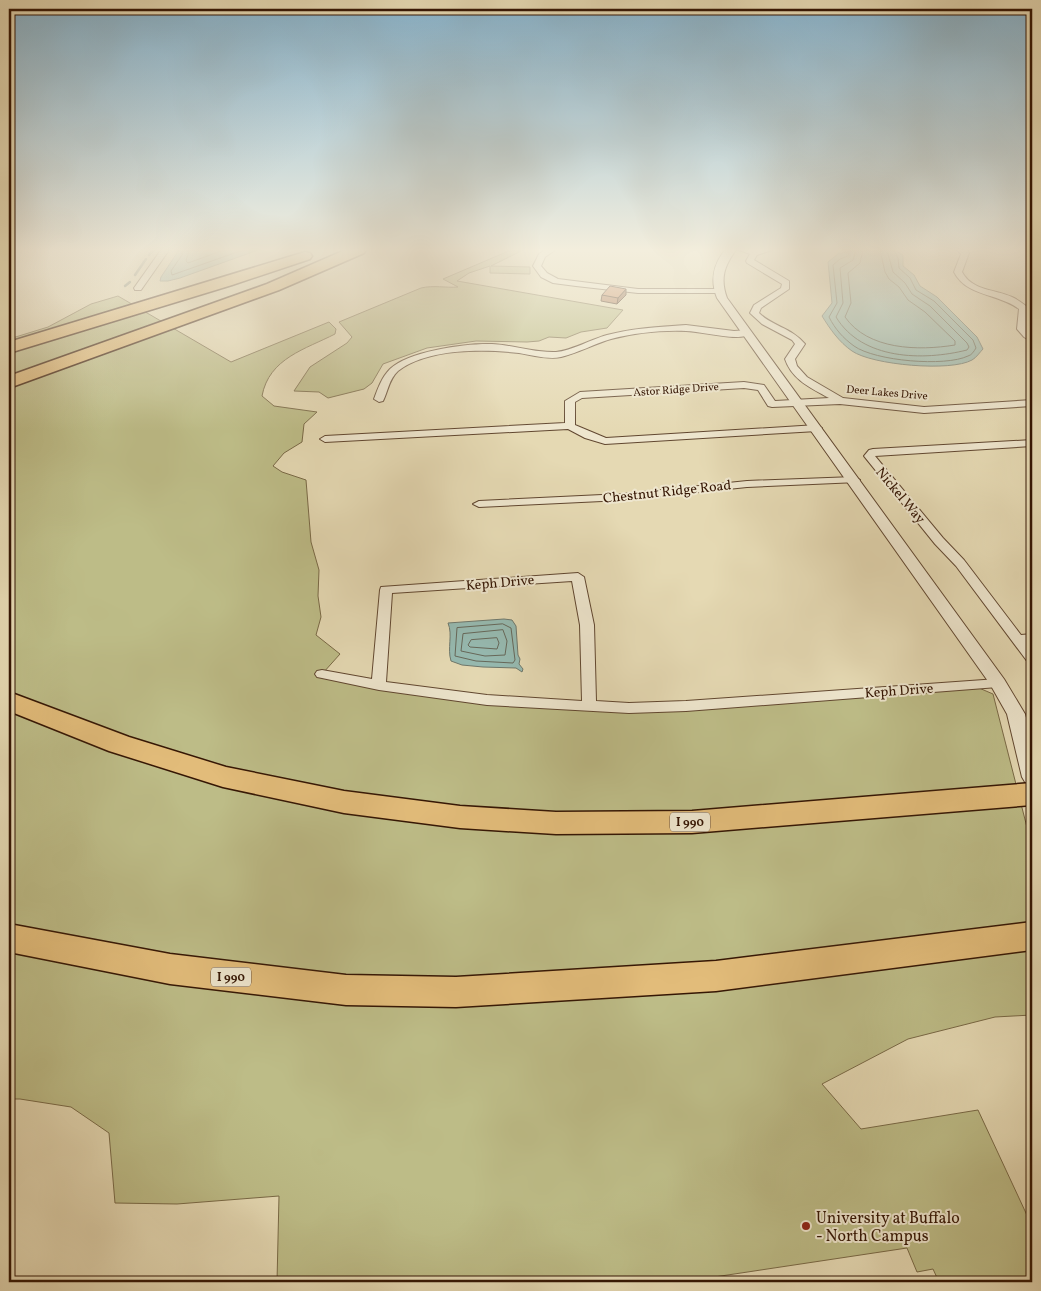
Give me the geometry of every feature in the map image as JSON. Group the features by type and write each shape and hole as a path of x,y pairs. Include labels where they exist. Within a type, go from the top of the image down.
{"highway":[{"path":"9,348 134,310"},
{"path":"9,369 172,310"},
{"path":"9,382 209,310"},
{"path":"9,399 83,365 220,310"},
{"path":"9,690 46,714"},
{"path":"9,701 46,714"},
{"name":"I 990","path":"46,714 152,756 247,783 352,804 468,818 564,823 676,822 1032,794"},
{"name":"I 990","path":"9,938 170,970 346,990 456,992 716,976 1032,936"}],"street":[{"path":"732,310 998,683 1016,714 1032,777"},
{"path":"755,310 754,313 765,323 787,332 795,337 800,344 790,359 791,365 813,386 840,400"},
{"path":"1023,310 1020,328 1022,332 1032,339"},
{"path":"379,399 384,384 394,370 410,361 439,352 462,348 492,347 558,355 610,337 640,331 686,328 734,334 748,333"},
{"name":"Astor Ridge Drive","path":"570,426 570,402 580,395 744,384 761,387 772,404 798,404"},
{"name":"Deer Lakes Drive","path":"798,404 840,400 924,410 1032,403"},
{"path":"325,439 570,426 589,436 605,441 817,428"},
{"name":"Nickel Way","path":"1032,443 873,452 868,456 939,541 960,563 1032,658"},
{"name":"Chestnut Ridge Road","path":"479,504 623,497 747,484 854,480"},
{"name":"Keph Drive","path":"379,685 386,590 578,576 587,625 589,707"},
{"path":"1017,639 1032,638"},
{"name":"Keph Drive","path":"322,674 379,685 487,700 629,708 686,706 998,683"}],"shaded area":[{"path":"79,310 142,310 231,362 329,322 336,329 335,334 290,356 272,372 262,396 274,406 317,412 304,424 302,442 284,453 273,466 282,472 306,480 311,542 319,570 318,596 321,617 316,635 340,654 323,673 379,685 589,707 972,685 993,694 1032,847 1032,1015 995,1017 908,1039 822,1084 861,1129 978,1110 1032,1226 1032,1282 939,1282 933,1269 917,1272 907,1248 681,1282 277,1282 279,1196 177,1204 115,1203 109,1133 71,1107 9,1099 9,339 48,327"},
{"path":"367,310 623,310 607,328 581,332 566,338 549,337 539,341 527,342 476,341 427,348 383,364 372,383 364,389 328,398 319,392 294,391 310,367 347,343 352,337 339,322"}],"water":[{"path":"826,310 950,310 977,337 983,349 973,359 962,364 947,366 912,365 876,360 862,356 843,344 822,316"},
{"path":"512,620 516,626 519,664 523,669 522,672 516,668 462,665 451,661 448,623"}],"place":[{"name":"University at Buffalo - North Campus","path":"806,1226"}]}
